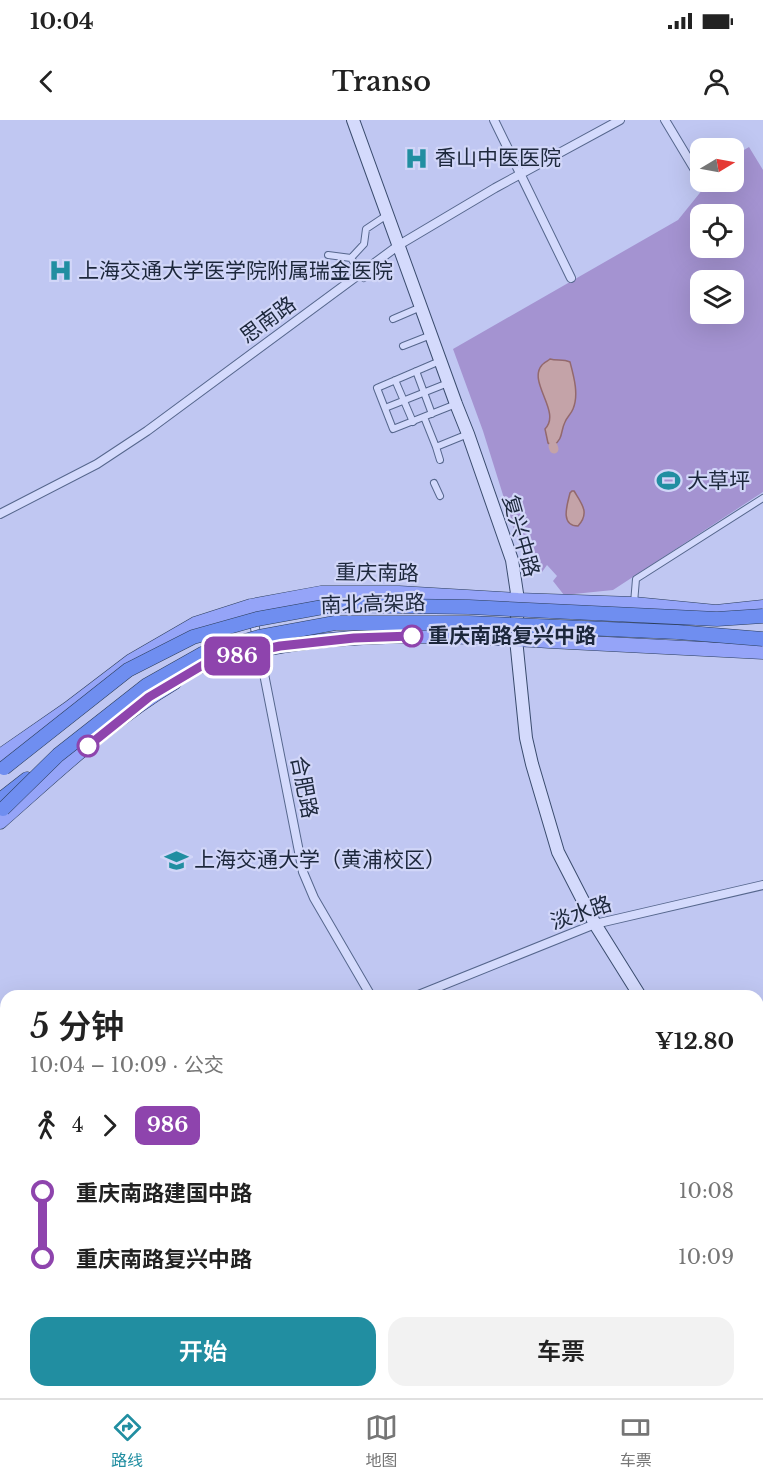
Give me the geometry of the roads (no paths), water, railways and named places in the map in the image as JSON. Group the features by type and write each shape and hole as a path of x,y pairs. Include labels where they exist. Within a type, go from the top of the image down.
{"highway":[{"name":"南北高架路","path":"1,766 128,670 193,638 257,619 334,605 716,615 763,622"},
{"path":"716,615 763,616"},
{"name":"南北高架路","path":"0,800 147,685 202,654 259,637 335,623 469,623 677,632 763,639"},
{"path":"0,811 57,755"}],"main road":[{"name":"复兴中路","path":"353,120 512,560 518,600 516,639 526,738 558,852 595,924 636,990"},
{"name":"重庆南路","path":"1,766 68,709 131,661 195,624 251,606 321,593 399,593 634,604 716,615 763,607"},
{"path":"0,805 59,755 124,707 172,678 223,658 280,646 354,638 411,636 763,652"},
{"path":"0,822 149,697 203,665"}],"street":[{"path":"494,120 571,278"},
{"name":"思南路","path":"0,514 97,464 147,431 363,276 399,245 620,120"},
{"path":"665,120 690,162"},
{"path":"351,258 364,244 366,229 387,215"},
{"path":"328,255 351,258 363,276"},
{"path":"393,319 421,307"},
{"path":"403,346 431,335"},
{"path":"440,361 377,388 393,429 456,404"},
{"path":"416,371 432,414"},
{"path":"395,380 412,422"},
{"path":"385,408 449,382"},
{"path":"424,417 440,460"},
{"path":"436,447 468,434"},
{"path":"434,483 440,496"},
{"path":"634,604 636,579 763,498"},
{"name":"合肥路","path":"251,606 303,872 314,898 368,990"},
{"name":"淡水路","path":"443,990 595,924 763,885"}],"place":[{"name":"香山中医医院","path":"417,158"},
{"name":"上海交通大学医学院附属瑞金医院","path":"60,271"},
{"name":"大草坪","path":"669,481"},
{"name":"重庆南路复兴中路","path":"412,636"},
{"name":"上海交通大学（黄浦校区）","path":"176,860"}]}
